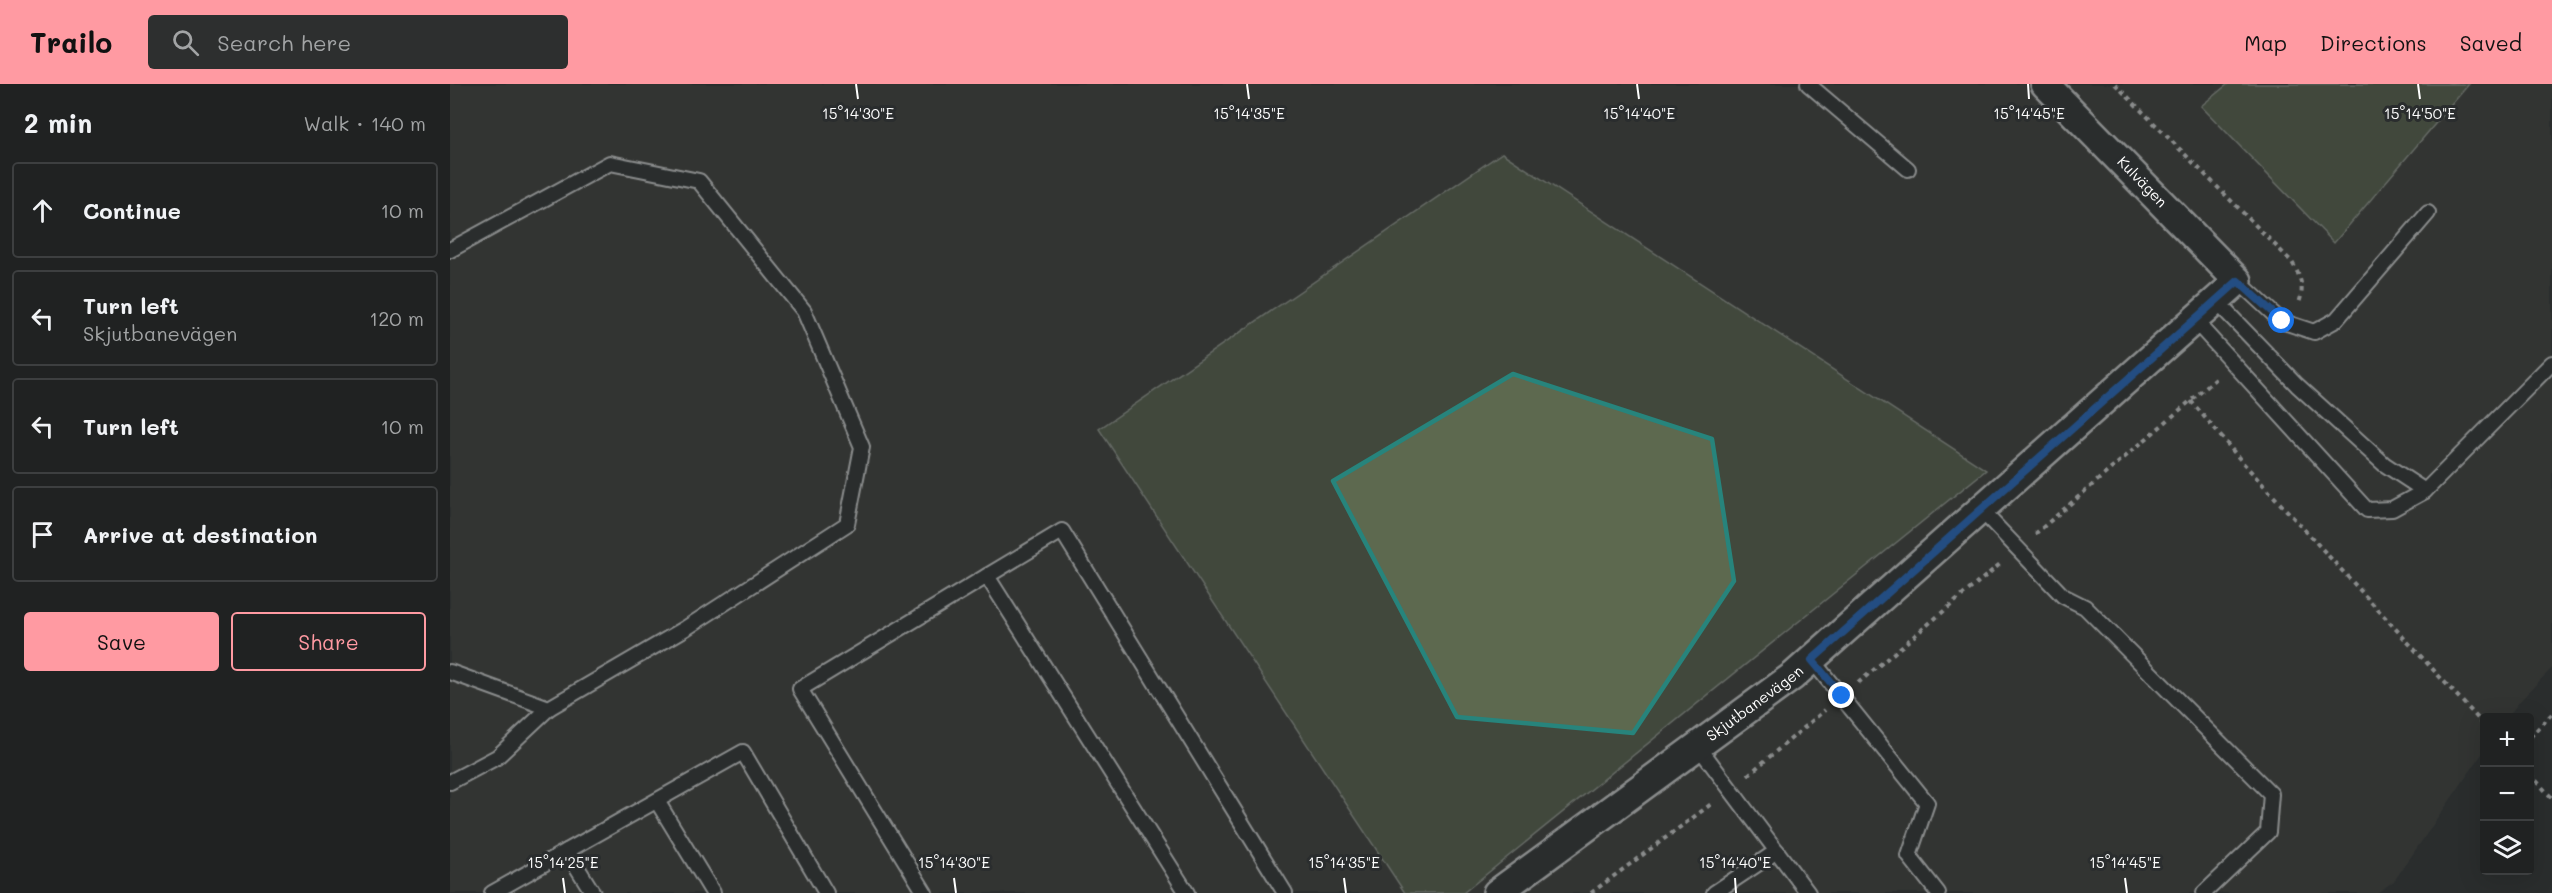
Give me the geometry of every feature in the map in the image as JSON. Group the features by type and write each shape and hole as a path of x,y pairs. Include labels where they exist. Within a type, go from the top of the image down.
{"street":[{"name":"Kulvägen","path":"2045,84 2238,281"},
{"name":"Skjutbanevägen","path":"1497,893 1812,660 2238,281"}],"lane":[{"path":"1808,84 1908,169"},
{"path":"450,250 610,163 699,181 804,311 862,447 848,524 686,628 549,708 497,758 450,782"},
{"path":"2238,281 2282,321 2314,332 2336,320 2428,213"},
{"path":"2216,301 2297,385 2385,464 2425,490"},
{"path":"2194,320 2367,510 2392,509 2425,490 2552,363"},
{"path":"1981,510 2063,596 2085,607 2271,794 2268,832 2204,893"},
{"path":"925,893 800,689 1062,531 1286,893"},
{"path":"987,576 1187,893"},
{"path":"1812,660 1928,803 1909,856 1938,893"},
{"path":"450,672 549,708"},
{"path":"1698,746 1808,893"},
{"path":"492,893 743,752 826,893"},
{"path":"657,801 712,893"},
{"path":"567,851 593,893"},
{"path":"1714,893 1777,851"}],"path":[{"path":"2192,401 2244,464 2480,721"},
{"path":"2534,732 2552,714"},
{"path":"2534,779 2552,798"}],"highlighted area":[{"path":"1513,374 1712,439 1734,581 1633,733 1457,717 1333,481"}],"shaded area":[{"path":"450,84 2552,84 2552,668 2511,713 2480,713 2480,757 2394,881 2377,893 450,893"}],"green space":[{"path":"2228,84 2469,84 2334,243 2201,106"},
{"path":"1502,153 1986,470 1463,893 1405,893 1099,429"}],"route":[{"path":"1842,696 1812,660 2238,281 2282,321"}]}
